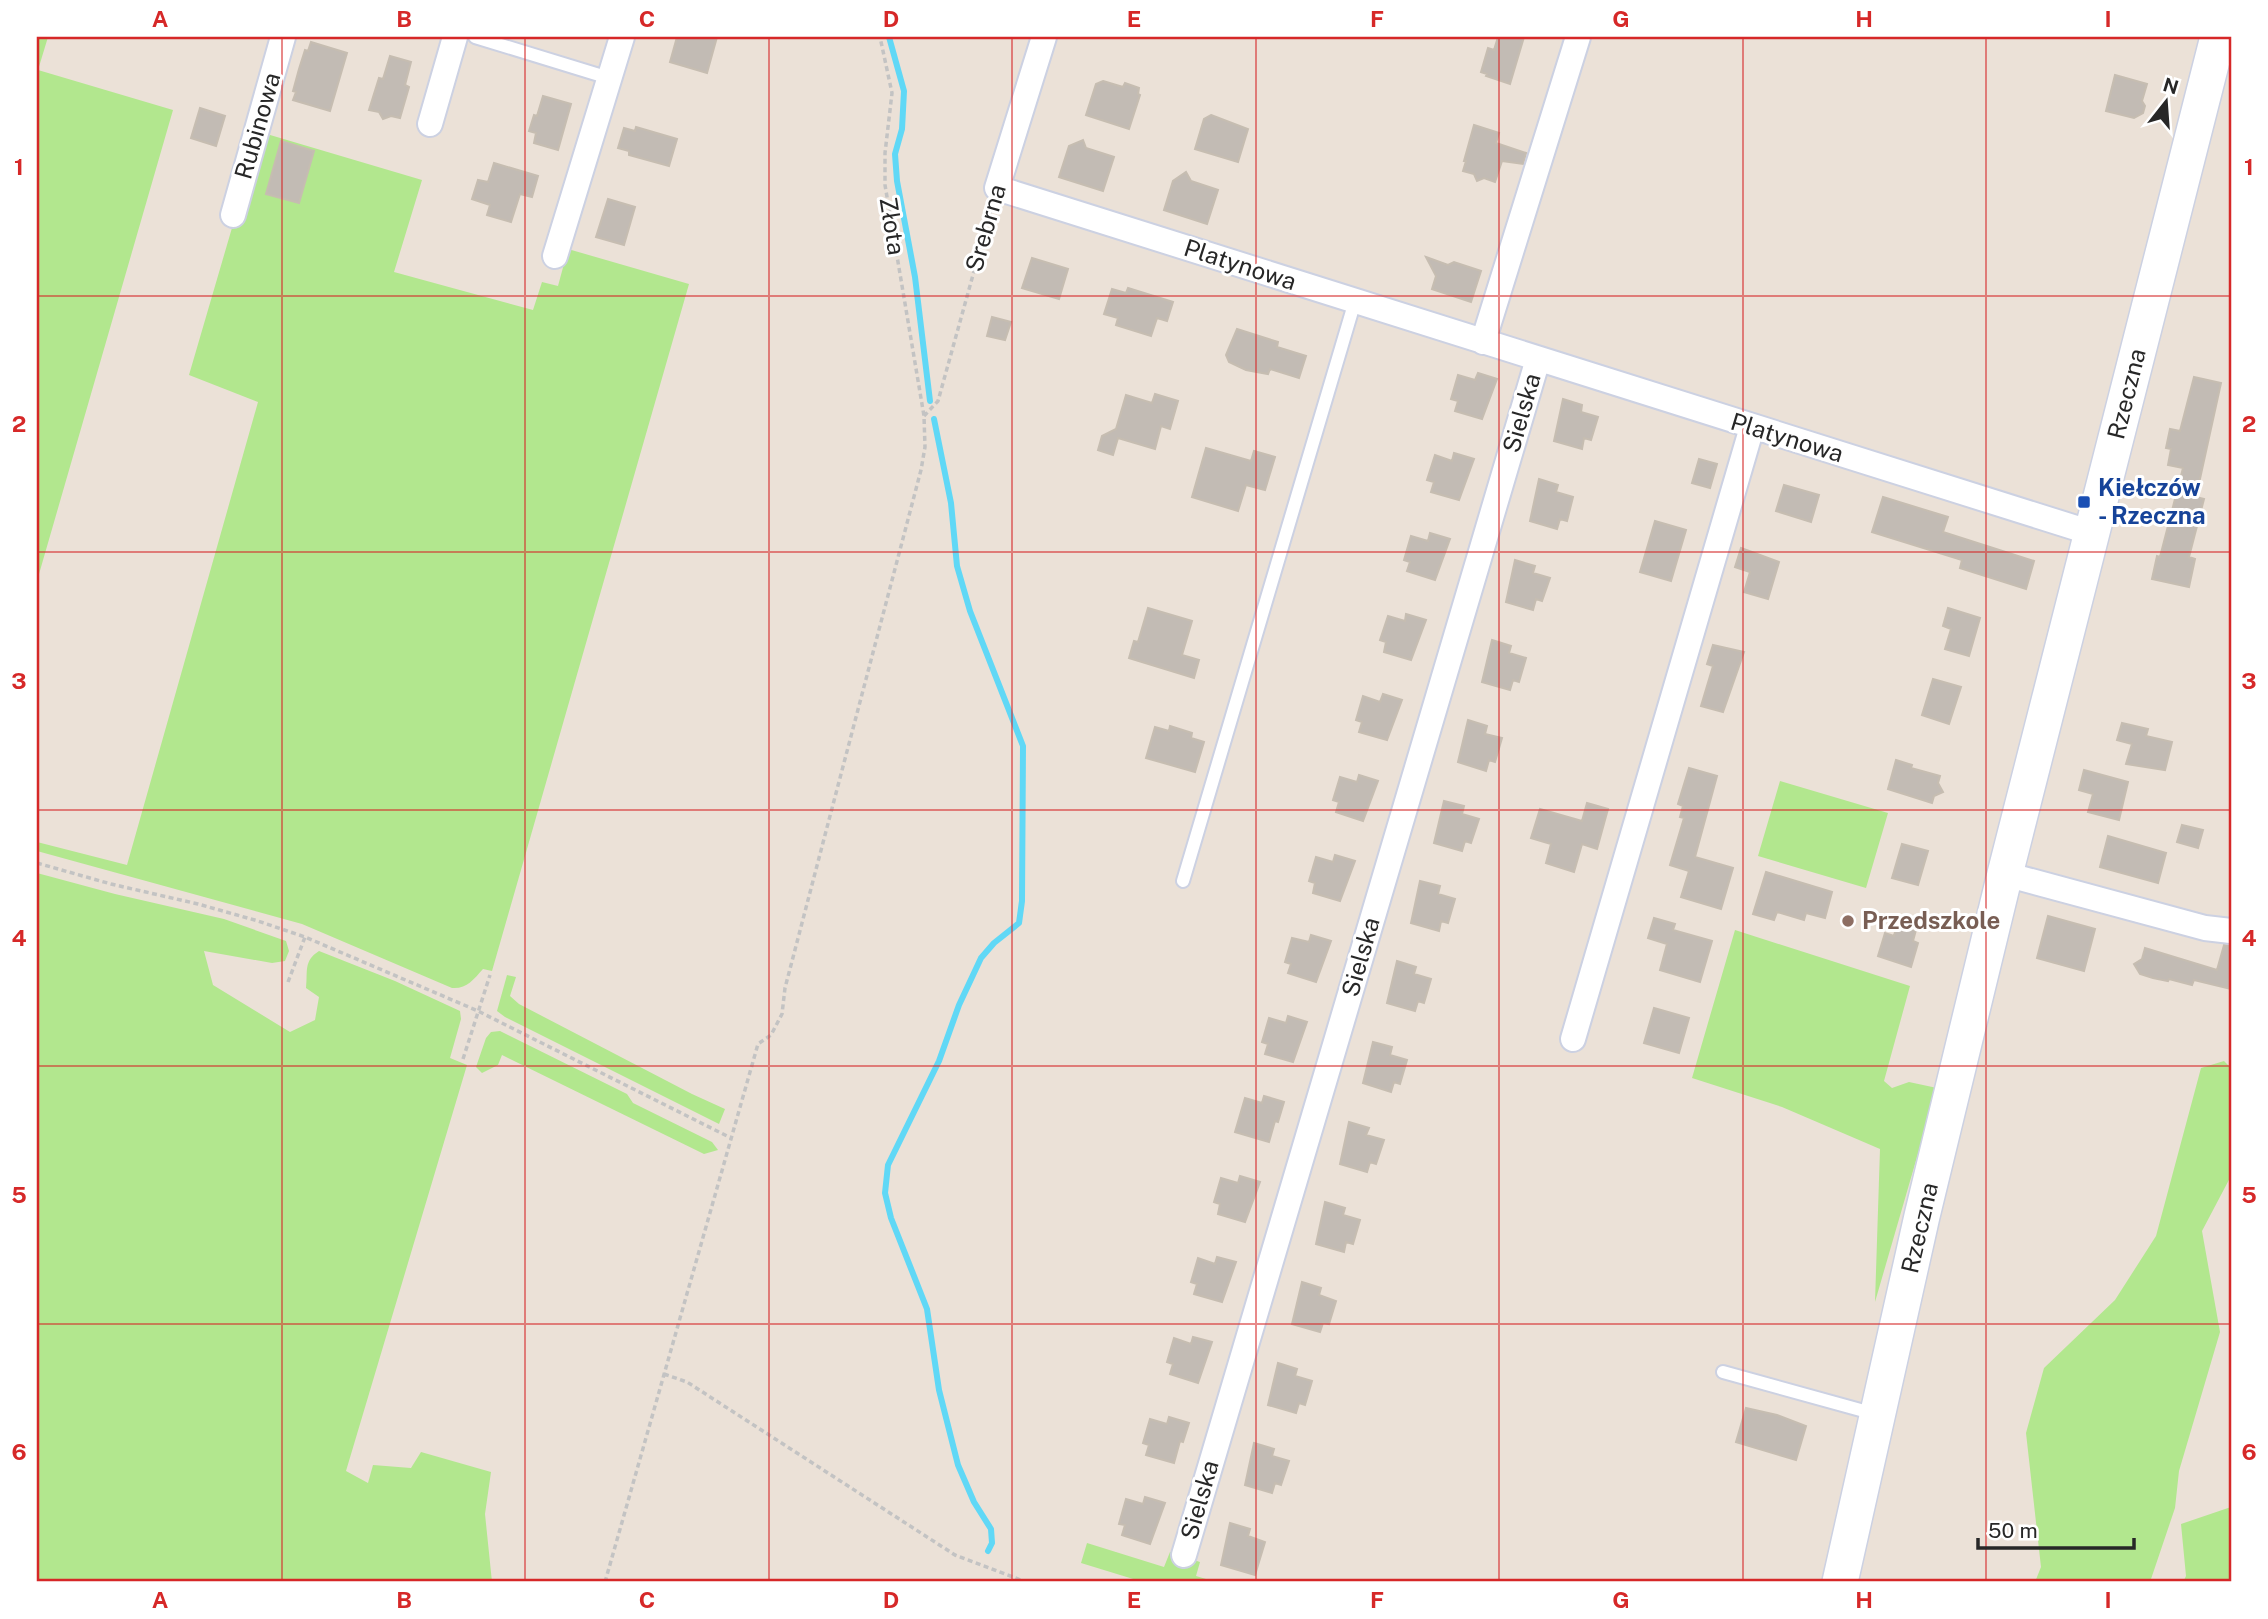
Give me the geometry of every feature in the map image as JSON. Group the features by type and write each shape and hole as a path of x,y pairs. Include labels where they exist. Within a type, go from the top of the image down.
{"street":[{"name":"Rubinowa","path":"233,215 283,37"},
{"path":"430,124 455,37"},
{"path":"555,256 622,37"},
{"name":"Srebrna","path":"997,188 1044,37"},
{"path":"1483,342 1578,37"},
{"name":"Rzeczna","path":"1840,1582 1925,1204 2005,874 2218,37"},
{"name":"Platynowa","path":"997,188 2092,533"},
{"name":"Sielska","path":"1184,1555 1538,359"},
{"path":"1573,1039 1752,427"},
{"path":"2005,874 2205,928 2231,931"}],"lane":[{"path":"475,37 610,78"},
{"path":"1183,881 1355,301"},
{"path":"1723,1372 1877,1415"}],"path":[{"name":"Złota","path":"605,1582 758,1044 771,1035 782,1014 785,988 921,470 925,447 924,416 886,186 885,153 892,93 880,37"},
{"name":"Srebrna","path":"924,416 938,401 997,188"},
{"path":"37,863 210,907 305,937 478,1011 730,1138"},
{"path":"288,982 305,937"},
{"path":"463,1059 490,975"},
{"path":"664,1374 687,1382 955,1555 1026,1582"}],"green space":[{"path":"37,37 48,37 38,70 173,110 37,581"},
{"path":"260,132 422,180 394,272 533,310 542,282 558,286 568,249 689,284 492,971 483,969 462,987 452,988 302,924 37,851 37,842 127,865 258,402 189,375"},
{"path":"1780,781 1888,813 1866,888 1758,856"},
{"path":"37,873 224,919 286,941 289,951 285,961 272,963 204,951 213,985 290,1032 315,1020 319,997 306,988 308,963 319,951 395,981 460,1011 461,1019 450,1058 467,1065 346,1471 368,1483 373,1465 411,1468 421,1452 491,1472 485,1514 492,1582 37,1582"},
{"path":"1735,930 1910,986 1884,1081 1892,1088 1909,1082 1937,1088 1875,1302 1880,1149 1782,1107 1692,1078"},
{"path":"507,975 516,977 510,996 519,1004 725,1109 719,1124 505,1017 497,1011"},
{"path":"500,1031 627,1094 633,1103 712,1142 718,1150 704,1154 502,1055 498,1065 482,1073 476,1067 486,1038 491,1032"},
{"path":"2224,1061 2231,1068 2231,1176 2202,1231 2220,1332 2179,1471 2175,1508 2150,1582 2035,1582 2041,1567 2026,1433 2044,1368 2115,1300 2156,1236 2201,1068"},
{"path":"2231,1507 2231,1582 2183,1582 2186,1576 2181,1524"},
{"path":"1087,1543 1164,1567 1170,1552 1200,1562 1196,1576 1216,1582 1143,1582 1081,1563"}],"building":[{"path":"677,37 717,37 707,73 670,62"},
{"path":"1498,37 1524,37 1510,84 1481,72 1488,48 1494,50"},
{"path":"311,42 347,53 330,111 293,100 299,69 305,50 308,51"},
{"path":"390,56 411,62 405,85 409,87 400,118 391,116 383,119 379,112 369,110 379,78 383,79"},
{"path":"2115,75 2147,84 2142,101 2145,106 2143,113 2134,118 2106,111"},
{"path":"1103,81 1123,87 1125,83 1139,88 1140,95 1129,129 1086,115 1096,84"},
{"path":"543,96 571,104 558,150 534,143 536,133 529,131"},
{"path":"200,108 225,116 216,146 191,138"},
{"path":"1211,115 1248,129 1238,162 1195,149 1204,119"},
{"path":"1474,125 1499,133 1496,143 1526,153 1523,164 1502,161 1495,182 1484,178 1477,181 1474,174 1463,171"},
{"path":"636,127 677,139 669,166 629,155 629,151 618,148 624,128 635,131"},
{"path":"1083,140 1086,148 1114,157 1103,191 1059,177 1069,146"},
{"path":"281,141 314,151 299,203 266,194"},
{"path":"494,163 538,176 532,197 520,194 511,222 487,215 490,205 472,199 478,180 488,182"},
{"path":"1186,172 1191,181 1218,190 1207,224 1164,210 1173,181"},
{"path":"608,199 635,207 624,245 596,237"},
{"path":"1426,257 1448,265 1454,262 1481,271 1471,302 1432,289 1436,276"},
{"path":"1032,258 1068,269 1059,299 1022,288"},
{"path":"1128,288 1173,302 1167,321 1157,318 1151,336 1116,325 1118,318 1104,314 1112,289 1126,293"},
{"path":"992,317 1011,322 1005,340 987,336"},
{"path":"1237,329 1278,342 1277,347 1306,356 1299,378 1270,369 1268,374 1246,370 1229,362 1226,355"},
{"path":"1478,373 1497,379 1482,419 1455,411 1458,401 1451,399 1458,375 1475,380"},
{"path":"2194,377 2221,383 2196,497 2204,499 2189,557 2195,559 2189,587 2152,579 2183,468 2168,465 2171,449 2166,448 2170,429 2180,431"},
{"path":"1155,394 1178,401 1170,429 1161,426 1155,449 1118,438 1113,455 1098,450 1102,436 1116,429 1126,395 1152,403"},
{"path":"1563,399 1582,405 1581,412 1598,417 1591,440 1584,438 1582,449 1554,441"},
{"path":"1206,448 1251,461 1254,451 1275,457 1265,490 1246,485 1238,511 1192,497"},
{"path":"1454,453 1474,459 1459,500 1431,492 1434,482 1427,480 1435,455 1452,461"},
{"path":"1699,459 1717,464 1710,488 1692,483"},
{"path":"1539,479 1558,485 1556,492 1573,497 1567,521 1560,519 1557,529 1530,521"},
{"path":"1784,485 1819,495 1811,522 1776,511"},
{"path":"1883,497 1948,517 1943,532 2034,561 2026,589 1960,568 1962,560 1872,532"},
{"path":"1655,521 1686,530 1671,581 1640,572"},
{"path":"1430,533 1450,539 1435,580 1407,571 1410,562 1404,560 1411,536 1428,541"},
{"path":"1741,548 1779,562 1768,599 1744,592 1750,572 1735,567"},
{"path":"1515,560 1535,566 1533,573 1550,578 1542,601 1536,599 1533,610 1506,602"},
{"path":"1148,608 1192,621 1182,655 1199,660 1194,678 1129,658 1134,641 1138,642"},
{"path":"1948,608 1980,618 1969,656 1945,649 1951,629 1943,626"},
{"path":"1406,614 1426,620 1411,660 1384,652 1386,642 1380,640 1388,616 1405,621"},
{"path":"1492,640 1511,646 1509,653 1526,658 1519,682 1513,680 1510,690 1482,682"},
{"path":"1713,645 1744,652 1723,712 1701,706 1713,666 1707,664"},
{"path":"1933,679 1961,687 1949,724 1922,715"},
{"path":"1383,694 1402,700 1387,740 1359,732 1362,722 1356,720 1363,696 1380,702"},
{"path":"1468,720 1487,726 1485,734 1502,738 1495,762 1489,760 1486,771 1458,762"},
{"path":"2122,723 2148,729 2146,736 2172,742 2165,770 2126,764 2132,744 2117,740"},
{"path":"1170,726 1192,733 1191,738 1204,742 1195,772 1146,758 1155,727 1169,731"},
{"path":"1896,760 1912,765 1911,768 1940,776 1938,783 1943,792 1934,796 1932,803 1888,789"},
{"path":"1689,768 1717,776 1695,857 1733,868 1721,909 1681,897 1689,871 1670,865 1684,818 1680,817 1683,806 1678,804"},
{"path":"2084,770 2128,782 2119,820 2088,812 2093,794 2079,790"},
{"path":"1359,775 1378,781 1363,821 1336,812 1339,802 1333,800 1340,777 1357,782"},
{"path":"1444,801 1464,806 1462,814 1479,819 1471,843 1465,841 1462,851 1434,843"},
{"path":"1587,803 1608,809 1597,849 1582,844 1574,872 1546,863 1551,844 1531,838 1540,809 1582,821"},
{"path":"2182,825 2203,830 2198,848 2177,842"},
{"path":"2108,836 2166,853 2158,883 2100,867"},
{"path":"1902,844 1928,851 1918,885 1892,878"},
{"path":"1335,855 1355,861 1340,901 1313,893 1315,883 1309,881 1316,857 1333,862"},
{"path":"1766,872 1832,892 1825,918 1806,913 1804,920 1777,912 1774,920 1753,914"},
{"path":"1420,881 1440,886 1438,894 1455,899 1448,923 1441,921 1439,931 1411,923"},
{"path":"2048,916 2095,929 2084,971 2037,958"},
{"path":"1654,918 1675,924 1673,930 1712,941 1700,982 1660,970 1667,944 1648,938"},
{"path":"1897,924 1916,930 1913,941 1918,943 1911,967 1878,956 1885,933 1894,936"},
{"path":"1311,935 1331,941 1316,982 1288,973 1291,964 1285,962 1292,938 1309,942"},
{"path":"2224,945 2231,946 2231,989 2194,980 2192,985 2153,978 2140,974 2134,964 2142,959 2145,948 2217,970"},
{"path":"1397,961 1416,967 1414,974 1431,979 1424,1003 1418,1001 1415,1011 1387,1003"},
{"path":"1654,1008 1689,1018 1679,1053 1644,1043"},
{"path":"1288,1016 1307,1022 1293,1062 1265,1054 1268,1044 1262,1042 1269,1018 1286,1023"},
{"path":"1373,1042 1392,1047 1390,1055 1407,1060 1400,1084 1394,1082 1391,1092 1363,1083"},
{"path":"1264,1096 1284,1102 1269,1142 1235,1132 1245,1098 1262,1103"},
{"path":"1349,1122 1369,1128 1366,1135 1384,1140 1376,1164 1370,1162 1367,1172 1340,1164"},
{"path":"1240,1176 1260,1182 1245,1222 1218,1214 1220,1204 1214,1202 1221,1178 1238,1183"},
{"path":"1325,1202 1345,1208 1343,1215 1360,1220 1353,1244 1346,1242 1344,1252 1316,1244"},
{"path":"1217,1257 1236,1262 1222,1302 1194,1294 1197,1284 1191,1282 1198,1258 1215,1264"},
{"path":"1302,1282 1321,1288 1319,1295 1336,1301 1329,1324 1323,1323 1320,1332 1292,1324"},
{"path":"1193,1337 1212,1342 1198,1383 1170,1374 1173,1364 1167,1362 1174,1338 1191,1344"},
{"path":"1278,1363 1297,1369 1295,1376 1312,1381 1305,1405 1299,1403 1296,1413 1268,1405"},
{"path":"1746,1408 1777,1415 1806,1426 1796,1460 1736,1442"},
{"path":"1169,1417 1189,1423 1183,1442 1180,1441 1174,1463 1146,1455 1149,1445 1143,1443 1150,1419 1167,1424"},
{"path":"1254,1443 1274,1449 1272,1456 1289,1461 1281,1485 1275,1483 1272,1493 1245,1485"},
{"path":"1145,1497 1165,1503 1150,1544 1122,1535 1125,1525 1119,1524 1126,1499 1143,1504"},
{"path":"1230,1523 1250,1529 1248,1536 1265,1542 1255,1575 1221,1565"}],"waterway":[{"path":"889,37 904,91 902,129 895,154 897,181 915,277 930,401"},
{"path":"934,419 951,503 957,566 970,611 1023,746 1022,901 1019,923 994,943 981,958 959,1005 939,1061 888,1165 885,1193 891,1218 927,1309 939,1390 958,1465 974,1502 991,1529 992,1543 988,1551"}],"place":[{"name":"Kiełczów - Rzeczna","path":"2084,502"},
{"name":"Przedszkole","path":"1848,921"}]}
